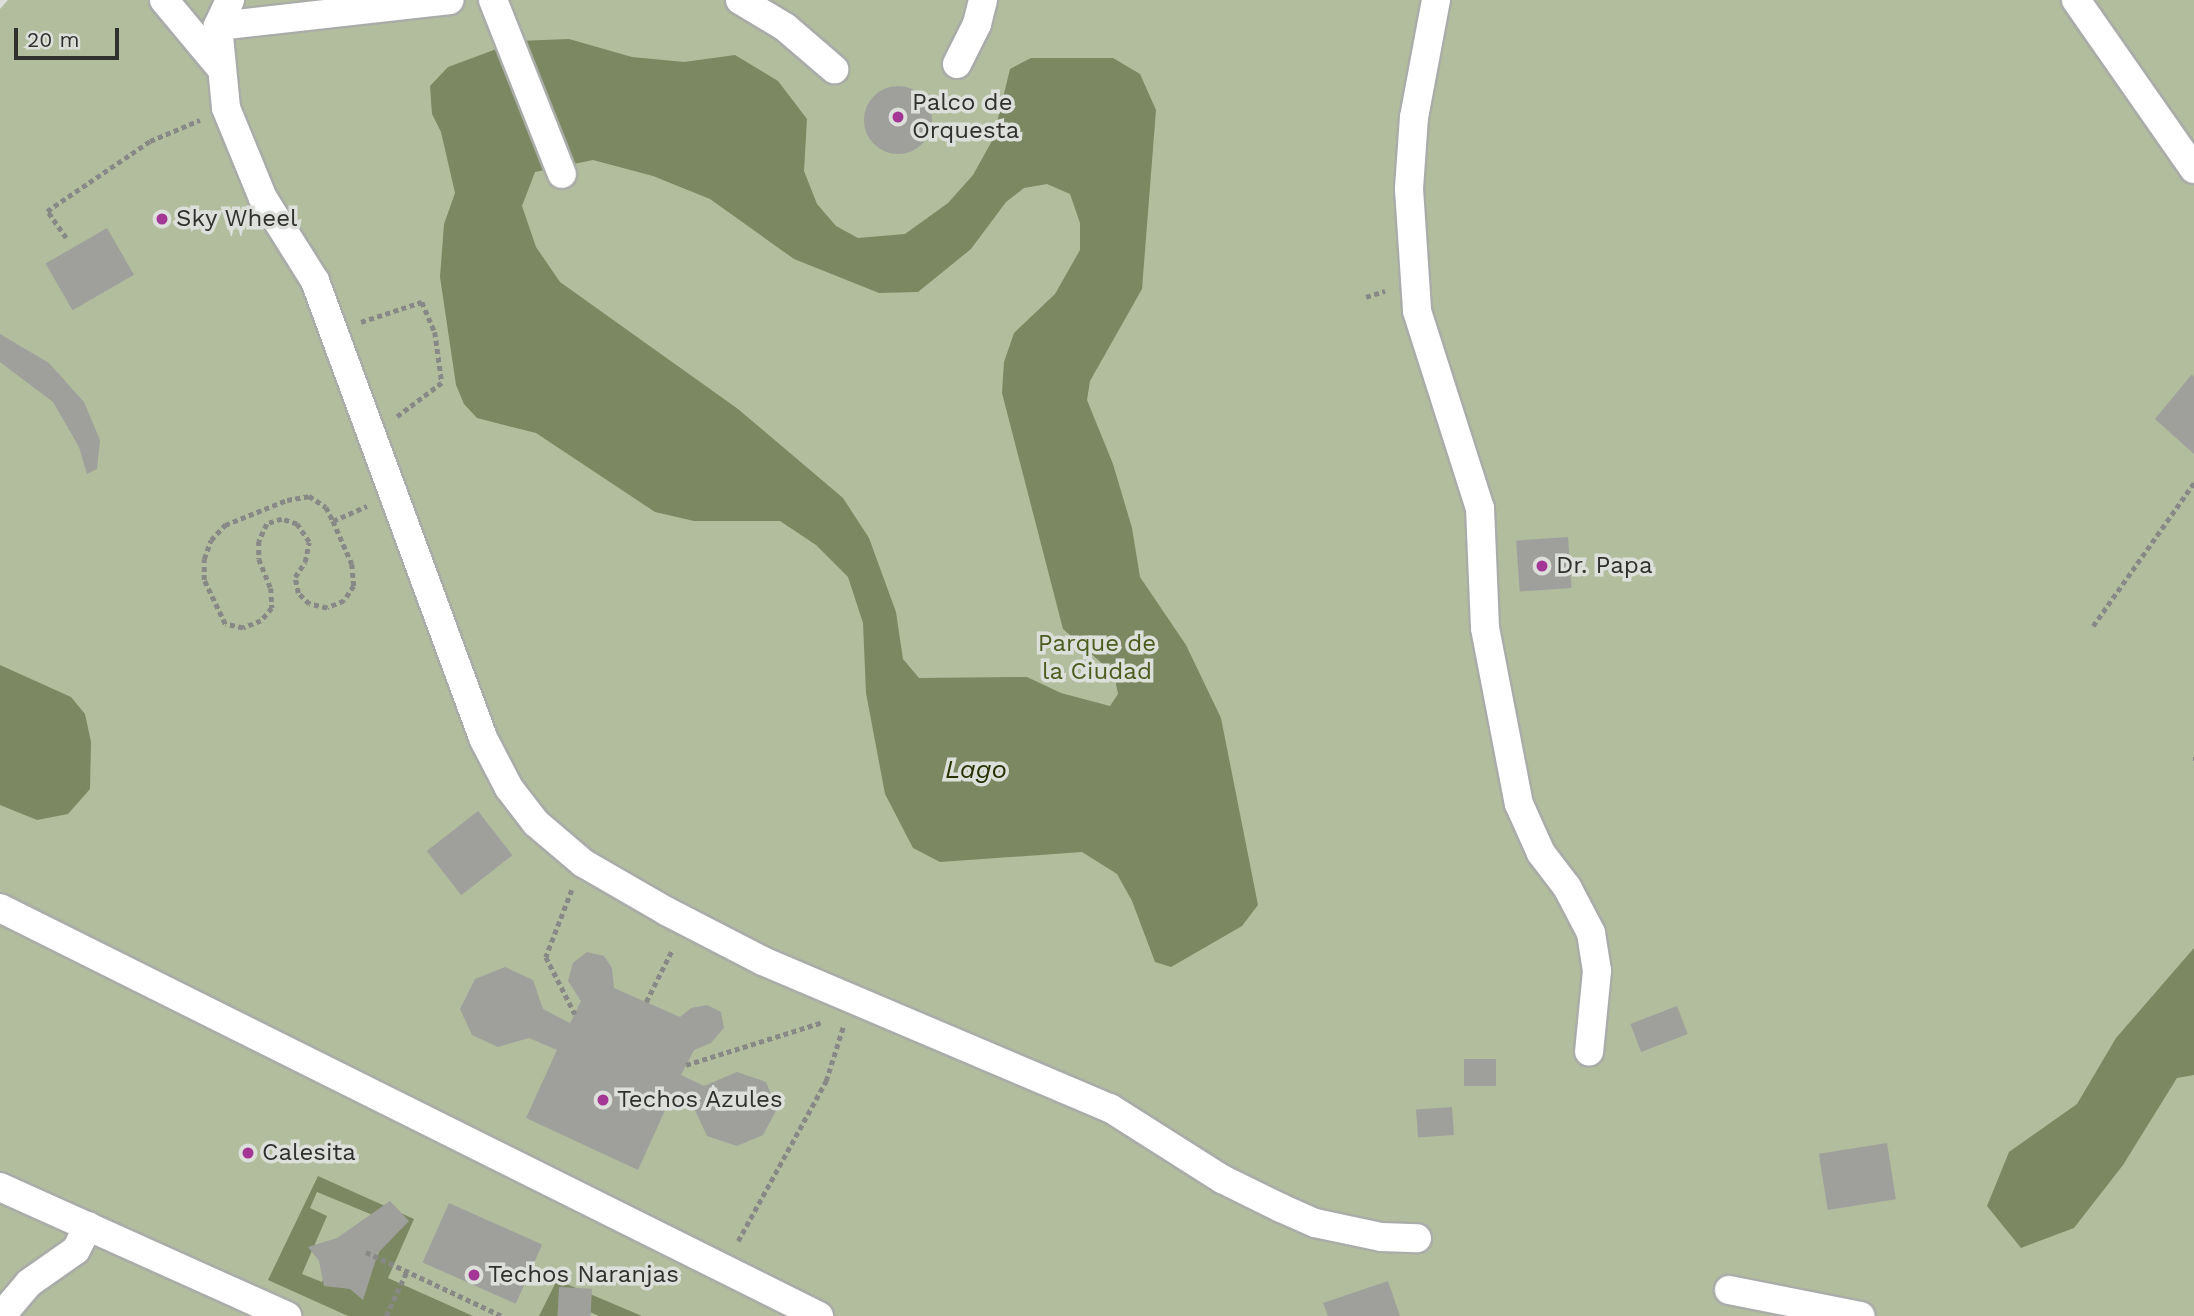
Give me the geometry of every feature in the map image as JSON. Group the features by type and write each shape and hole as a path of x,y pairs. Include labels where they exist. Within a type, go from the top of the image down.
{"street":[{"path":"164,0 219,66"},
{"path":"230,0 218,26 219,66 226,108 264,198 315,281 460,680 498,768 536,823 583,863 686,921 850,1007 1110,1108 1222,1179 1315,1223 1381,1237 1417,1238"},
{"path":"218,26 450,0"},
{"path":"493,0 562,174"},
{"path":"740,0 785,27 834,69"},
{"path":"957,64 977,24 983,0"},
{"path":"1436,0 1417,96 1409,189 1417,310 1480,508 1485,628 1519,804 1541,853 1567,887 1591,933 1597,971 1589,1052"},
{"path":"2076,0 2194,169"},
{"path":"0,908 819,1316"},
{"path":"0,1187 279,1314"},
{"path":"1,1316 29,1283 76,1250 88,1226"},
{"path":"1728,1290 1860,1316"}],"path":[{"path":"65,239 47,211 150,141 226,108"},
{"path":"334,332 422,302 435,332 442,383 372,436"},
{"path":"2093,626 2194,483"},
{"path":"333,521 393,495"},
{"path":"309,496 326,507 333,521 352,564 354,586 344,601 327,608 309,604 298,593 295,577 305,562 309,542 298,524 282,519 267,524 259,541 259,559 271,589 272,608 261,621 243,628 225,624 208,592 204,559 211,540 225,526 287,500 309,496"},
{"path":"575,1014 546,957 583,863"},
{"path":"646,1002 686,921"},
{"path":"722,1268 826,1082 850,1007"},
{"path":"686,1065 850,1007"},
{"path":"366,1252 502,1316"},
{"path":"386,1316 407,1271"}],"green space":[{"name":"Parque de la Ciudad","path":"8,0 2194,0 2194,1316 0,1316 0,9"}],"water":[{"name":"Lago","path":"569,39 632,57 684,62 735,55 778,81 807,119 804,171 817,204 836,226 858,238 905,234 948,203 973,175 993,139 1010,69 1031,58 1113,58 1140,74 1156,110 1142,289 1090,381 1087,400 1113,464 1132,528 1140,577 1186,645 1221,718 1258,905 1242,926 1171,967 1155,962 1132,901 1117,874 1082,852 940,862 913,848 885,794 866,693 863,623 848,577 816,545 780,521 694,521 655,512 536,433 477,418 464,404 456,385 440,277 444,224 455,193 441,132 432,114 430,86 448,67 518,41","holes":["593,160 653,176 710,199 794,259 879,293 918,292 971,249 1006,202 1024,188 1047,184 1070,194 1080,223 1080,250 1055,294 1014,333 1004,362 1002,393 1063,629 1114,674 1118,694 1110,706 1061,693 1027,677 919,678 903,659 896,612 869,538 843,498 738,409 560,282 536,247 522,206 535,172"]},
{"path":"0,665 71,697 85,714 91,742 90,789 68,814 37,820 0,805"},
{"path":"2194,948 2194,1075 2177,1078 2123,1165 2074,1228 2021,1248 1987,1206 2009,1152 2077,1104 2116,1038"},
{"path":"318,1176 414,1219 388,1278 473,1316 348,1316 268,1280","holes":["317,1192 392,1223 367,1279 330,1264 322,1282 302,1274 327,1216 310,1208"]},
{"path":"557,1280 642,1316 599,1316 568,1302 561,1316 539,1316"}],"building":[{"name":"Palco de Orquesta","path":"898,86 911,89 922,96 929,107 932,120 929,133 922,144 911,151 898,154 885,151 874,144 867,133 864,120 867,107 874,96 885,89"},
{"path":"107,228 134,275 73,310 46,264"},
{"path":"0,334 49,363 84,402 100,440 97,469 87,474 79,447 53,402 0,362"},
{"path":"2192,374 2194,377 2194,454 2155,419"},
{"path":"1568,537 1572,588 1520,592 1516,541"},
{"path":"478,811 512,855 461,895 427,851"},
{"path":"587,952 604,956 612,968 614,988 680,1017 691,1008 707,1005 721,1012 724,1028 711,1043 694,1050 681,1075 704,1086 737,1072 766,1082 777,1109 763,1135 737,1146 707,1136 694,1108 671,1097 638,1170 526,1118 557,1050 529,1038 498,1047 472,1035 460,1009 475,979 505,967 533,980 543,1009 570,1023 581,1001 568,981 573,963"},
{"path":"1677,1006 1688,1034 1641,1052 1630,1024"},
{"path":"1464,1059 1496,1059 1496,1086 1464,1086"},
{"path":"1452,1107 1454,1135 1418,1137 1416,1110"},
{"path":"1887,1143 1896,1199 1828,1210 1819,1154"},
{"path":"390,1201 409,1221 378,1253 363,1300 350,1289 324,1286 319,1261 308,1247 337,1238"},
{"path":"449,1203 542,1244 516,1304 423,1262"},
{"path":"1388,1281 1400,1316 1328,1316 1323,1303"},
{"path":"559,1287 592,1289 591,1316 557,1316"}],"place":[{"name":"Palco de Orquesta","path":"898,117"},
{"name":"Sky Wheel","path":"162,219"},
{"name":"Dr. Papa","path":"1542,566"},
{"name":"Techos Azules","path":"603,1100"},
{"name":"Calesita","path":"248,1153"},
{"name":"Techos Naranjas","path":"474,1275"}]}
